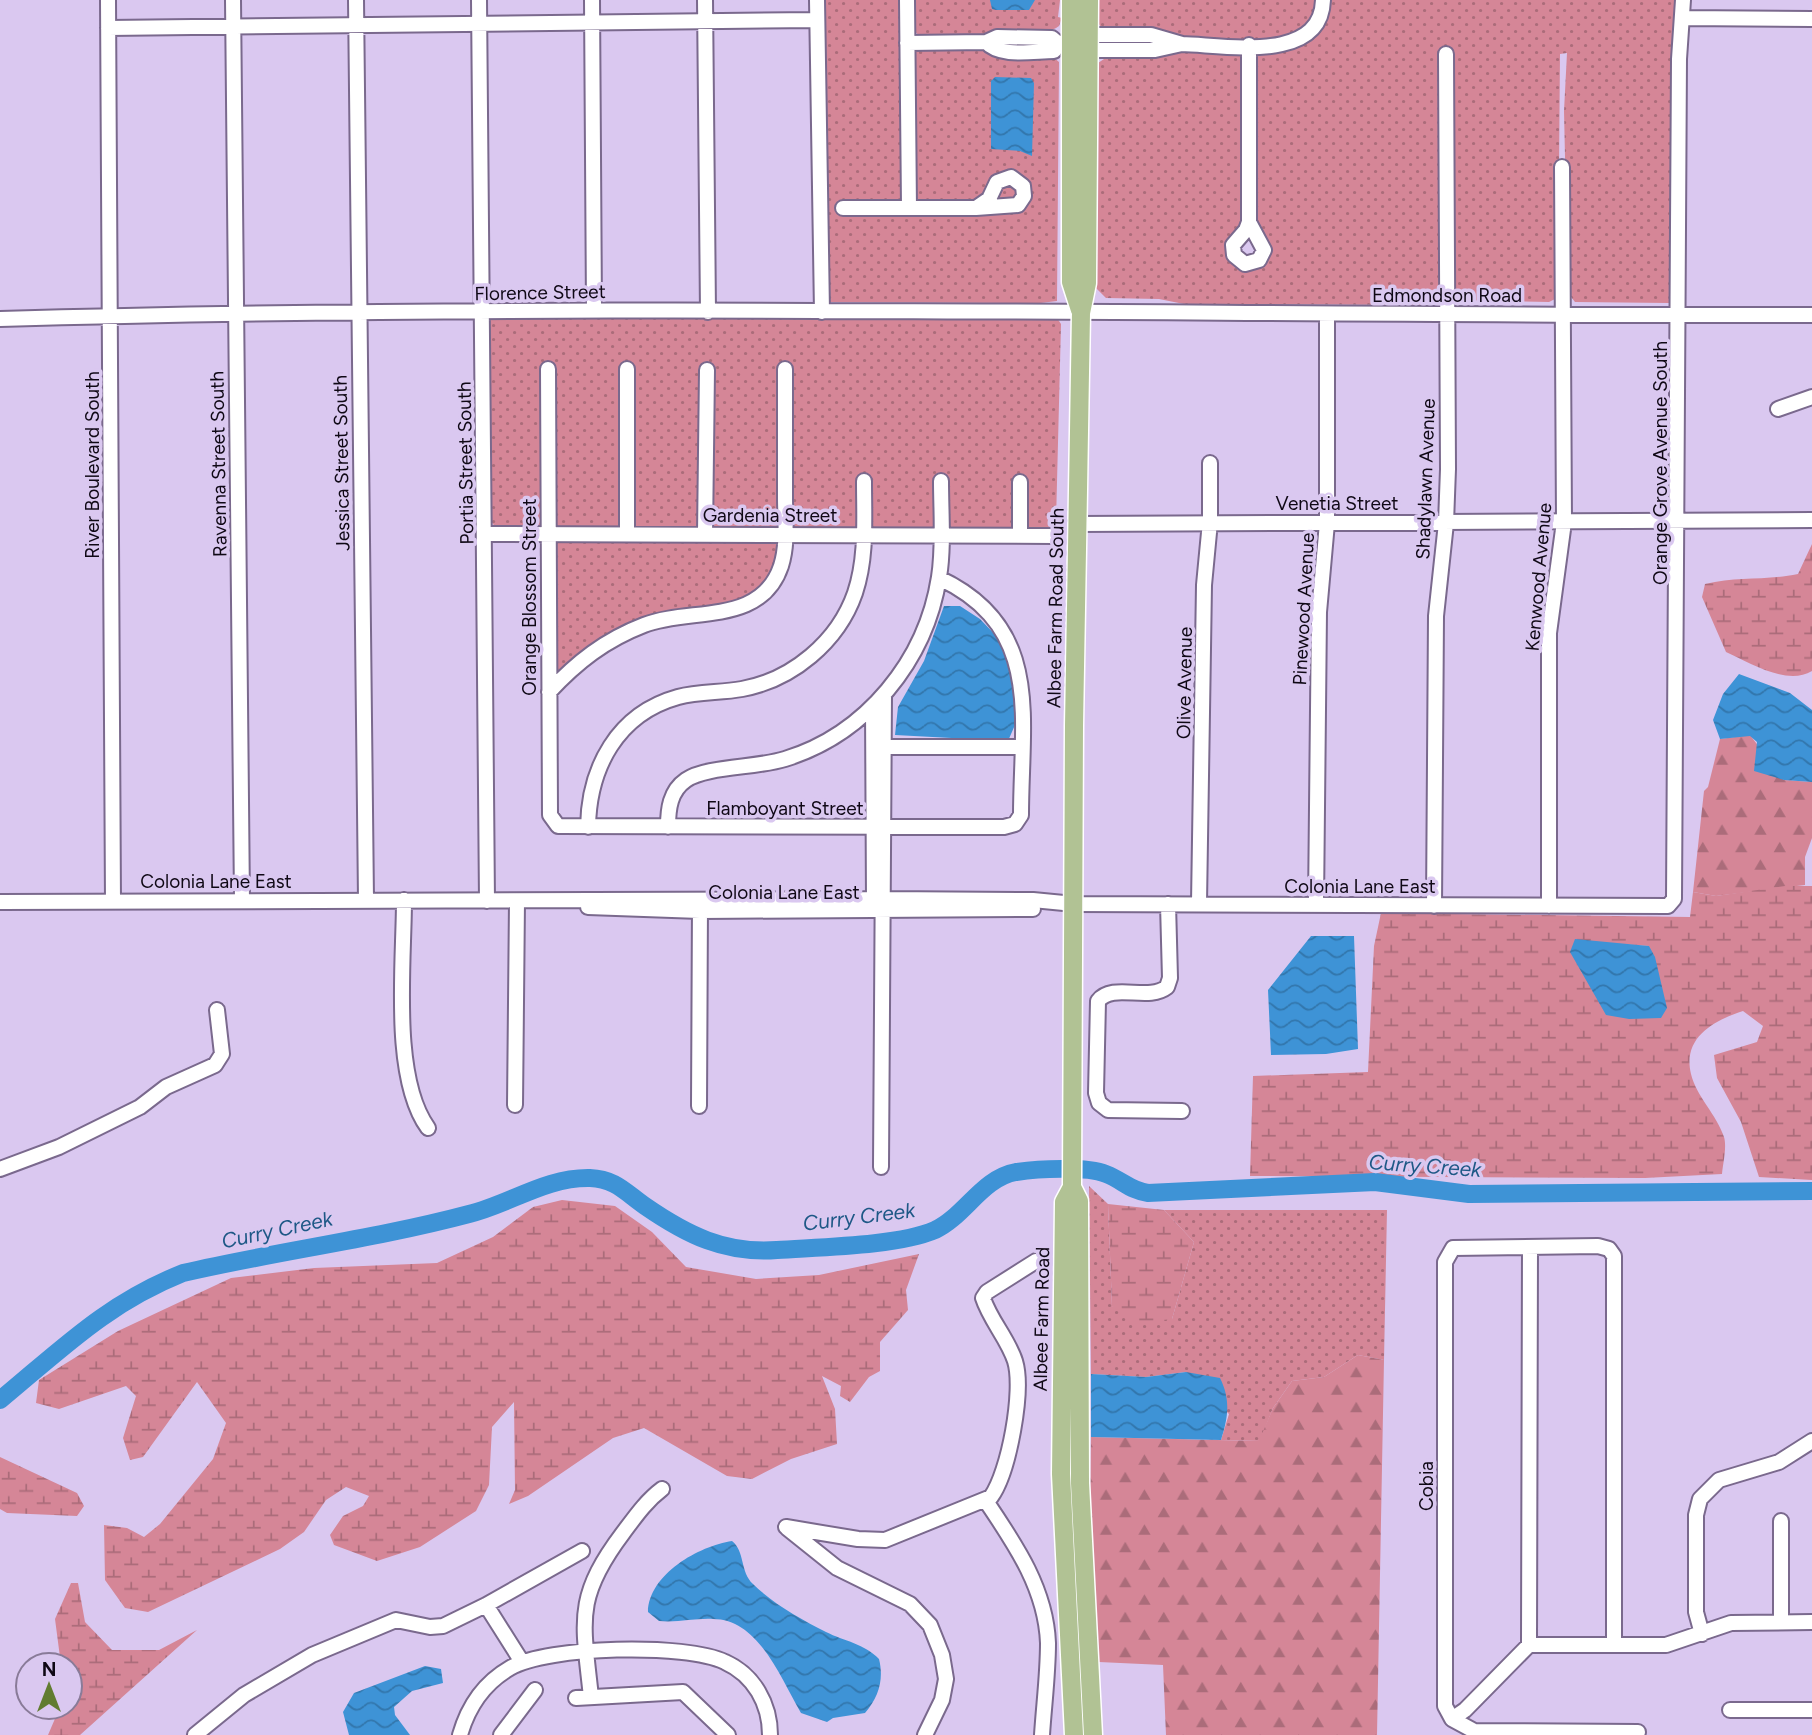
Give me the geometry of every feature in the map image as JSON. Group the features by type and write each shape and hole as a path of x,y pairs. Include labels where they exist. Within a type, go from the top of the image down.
{"main road":[{"name":"Albee Farm Road South","path":"1071,0 1067,43 1072,282 1081,313"},
{"name":"Albee Farm Road South","path":"1074,904 1081,313 1087,283 1089,0"},
{"name":"Albee Farm Road","path":"1074,904 1072,1186 1079,1201 1080,1483 1093,1735"},
{"name":"Albee Farm Road","path":"1072,1186 1064,1202 1061,1474 1074,1735"},
{"path":"1070,1654 1078,1654 1081,1660 1085,1735"}],"street":[{"name":"River Boulevard South","path":"108,0 113,902"},
{"name":"Ravenna Street South","path":"233,0 242,901"},
{"name":"Jessica Street South","path":"356,0 366,900"},
{"name":"Portia Street South","path":"479,0 487,901"},
{"path":"592,0 594,310"},
{"path":"705,0 708,312"},
{"path":"817,0 822,312"},
{"path":"907,0 909,208"},
{"path":"907,43 986,42 997,37 1024,44 1052,38 1067,43 1136,43 1156,50 1182,44 1286,45 1300,39 1317,24 1323,0"},
{"name":"Orange Grove Avenue South","path":"1668,906 1674,899 1679,519 1679,59 1683,0"},
{"path":"1682,18 1812,19"},
{"path":"108,28 817,20"},
{"path":"1249,45 1249,222"},
{"name":"Shadylawn Avenue","path":"1434,906 1436,616 1446,523 1446,54"},
{"name":"Kenwood Avenue","path":"1549,906 1549,633 1564,522 1562,167"},
{"path":"844,208 976,208"},
{"name":"Florence Street","path":"0,319 110,314 594,310 1081,313"},
{"name":"Edmondson Road","path":"1081,313 1812,315"},
{"name":"Pinewood Avenue","path":"1316,905 1319,612 1327,523 1327,314"},
{"name":"Orange Blossom Street","path":"548,369 550,815 554,824"},
{"path":"627,369 627,534"},
{"path":"549,692 593,651 631,630 667,618 734,610 750,604 766,591 777,576 783,557 785,535 785,369"},
{"path":"705,534 707,370"},
{"path":"1778,409 1812,397"},
{"name":"Olive Avenue","path":"1199,903 1204,586 1210,522 1210,464"},
{"path":"588,827 589,799 598,766 613,740 630,723 675,698 745,689 775,679 801,664 819,649 842,620 854,596 860,573 863,535 863,481"},
{"path":"668,827 672,797 687,779 707,772 751,768 788,758 832,738 873,708 884,695 921,637 939,578 942,535 941,481"},
{"path":"1020,482 1020,536"},
{"name":"Venetia Street","path":"1078,524 1812,520"},
{"name":"Gardenia Street","path":"484,534 1055,536"},
{"path":"879,747 1021,747 1021,682 1009,639 977,600 939,578"},
{"path":"881,1167 879,747 884,695"},
{"path":"873,708 879,747"},
{"name":"Flamboyant Street","path":"554,824 563,828 1004,827 1015,824 1021,816 1021,747"},
{"path":"404,900 406,1064 415,1107 428,1128"},
{"path":"515,1105 517,901"},
{"name":"Colonia Lane East","path":"0,902 517,901 637,911 700,905 880,903 1031,909 1052,904 1199,903 1668,906"},
{"path":"1168,904 1170,978 1167,987 1152,993 1108,993 1098,1001 1096,1093 1099,1103 1108,1110 1182,1111"},
{"path":"699,1106 700,905"},
{"path":"0,1169 60,1147 140,1107 166,1087 215,1065 222,1054 217,1010"},
{"path":"1614,1645 1613,1254 1598,1246 1530,1247 1529,1645 1465,1710 1452,1719 1467,1730 1481,1732 1638,1732"},
{"name":"Cobia","path":"1452,1719 1444,1700 1445,1262 1449,1251 1458,1247 1530,1247"},
{"path":"925,1735 942,1700 946,1679 942,1655 930,1625 910,1604 837,1568 786,1527 858,1539 885,1539 986,1501 995,1491 1002,1474 1018,1378 1013,1355 983,1298 987,1292 1036,1261"},
{"path":"1702,1634 1696,1612 1696,1516 1700,1499 1714,1483 1779,1462 1812,1441"},
{"path":"663,1489 639,1512 606,1556 590,1584 583,1613 586,1652 583,1698 683,1692 728,1735"},
{"path":"986,1501 1025,1564 1041,1606 1048,1642 1042,1735"},
{"path":"1781,1521 1781,1622"},
{"path":"195,1735 244,1695 312,1655 396,1620 439,1627 486,1605 582,1551"},
{"path":"486,1605 522,1662"},
{"path":"1529,1645 1665,1645 1731,1623 1812,1622"},
{"path":"460,1735 477,1697 502,1673 522,1662 586,1652 698,1654 726,1662 745,1675 758,1690 768,1712 770,1735"},
{"path":"501,1735 535,1690"},
{"path":"1730,1710 1812,1710"}],"green space":[{"path":"823,0 901,0 902,49 980,50 1053,57 1059,62 1057,301 1007,307 1007,303 829,302 826,295"},
{"path":"913,0 1060,0 1058,17 1062,18 1059,26 1034,34 921,37 914,31"},
{"path":"1096,0 1317,0 1311,19 1304,28 1287,35 1236,40 1102,29 1097,21"},
{"path":"1329,0 1679,0 1669,303 1575,302 1568,293 1564,111 1567,53 1560,54 1558,286 1555,299 1549,302 1453,300 1442,49 1440,290 1433,302 1424,305 1184,304 1159,299 1106,298 1094,286 1098,63 1107,57 1174,51 1241,55 1242,216 1226,252 1236,268 1252,271 1265,264 1270,247 1255,221 1256,58 1261,52 1298,45 1316,36 1322,27"},
{"path":"495,317 1057,318 1061,324 1056,522 1050,530 497,529 489,519 488,322"},
{"path":"557,540 775,541 778,550 766,583 756,593 728,604 682,609 668,614 558,673 553,545"},
{"path":"1812,544 1812,671 1802,675 1780,674 1757,667 1726,652 1702,597 1705,584 1798,574"},
{"path":"1750,735 1784,780 1812,782 1812,838 1805,857 1805,885 1716,896 1693,892 1704,791 1708,787 1720,739"},
{"path":"1785,886 1812,886 1812,1180 1759,1177 1741,1122 1717,1078 1714,1055 1757,1042 1763,1026 1743,1011 1712,1025 1696,1040 1691,1050 1691,1074 1725,1141 1722,1174 1645,1178 1250,1176 1253,1076 1368,1072 1374,946 1381,913 1690,917 1693,892 1716,896","holes":["1618,944 1649,946 1581,973"]},
{"path":"1089,1186 1108,1204 1112,1306 1172,1319 1194,1242 1164,1210 1387,1210 1384,1360 1358,1355 1324,1377 1292,1381 1273,1408 1260,1441 1221,1440 1229,1414 1186,1372 1146,1377 1091,1374"},
{"path":"562,1200 615,1206 652,1232 686,1267 756,1279 819,1275 919,1254 906,1290 908,1310 880,1342 880,1371 869,1377 850,1402 840,1396 841,1386 822,1376 835,1409 837,1444 791,1459 752,1479 727,1476 644,1428 613,1438 528,1496 509,1504 515,1490 514,1402 492,1427 489,1485 476,1511 420,1547 377,1561 334,1545 330,1535 343,1516 363,1506 369,1496 346,1487 326,1500 304,1532 280,1549 148,1612 125,1608 105,1580 104,1525 127,1528 144,1537 160,1524 213,1459 226,1423 197,1382 143,1457 130,1460 123,1438 136,1396 126,1386 59,1409 36,1403 39,1380 118,1331 231,1278 314,1268 437,1263 493,1237 533,1207"},
{"path":"1108,1204 1164,1210 1194,1242 1172,1319 1135,1323 1112,1306"},
{"path":"1358,1355 1384,1360 1377,1735 1166,1735 1163,1665 1099,1662 1089,1565 1091,1437 1259,1441 1273,1408 1292,1381 1324,1377"},
{"path":"0,1457 77,1493 84,1506 77,1516 7,1513 0,1509"},
{"path":"71,1583 78,1583 85,1622 112,1650 159,1650 197,1630 80,1735 48,1735 54,1721 84,1721 84,1651 59,1651 55,1619"}],"water":[{"path":"990,0 1035,0 1029,10 996,10 992,9"},
{"path":"995,77 1031,78 1034,83 1032,156 1020,151 991,149 991,81"},
{"path":"944,606 960,606 980,619 1007,647 1018,718 1008,741 895,735 898,707 924,661"},
{"path":"1739,674 1790,693 1812,710 1812,782 1784,780 1754,771 1757,742 1750,736 1720,739 1713,720 1723,694"},
{"path":"1311,936 1354,936 1358,1049 1326,1054 1271,1055 1268,990"},
{"path":"1575,939 1649,946 1655,957 1667,1008 1661,1018 1629,1019 1606,1015 1570,952"},
{"path":"1186,1372 1220,1378 1226,1394 1227,1409 1221,1440 1091,1437 1091,1374 1146,1377"},
{"path":"732,1541 739,1550 749,1579 769,1598 807,1622 861,1646 879,1659 879,1688 865,1713 833,1718 827,1722 801,1713 767,1653 743,1629 729,1622 713,1619 659,1621 648,1612 651,1598 666,1574 705,1549"},
{"path":"425,1666 441,1669 443,1683 412,1691 394,1707 395,1715 410,1735 349,1735 343,1712 354,1693"}],"waterway":[{"name":"Curry Creek","path":"0,1400 108,1313 156,1285 183,1273 434,1223 484,1210 543,1186 574,1179 607,1181 692,1234 723,1245 758,1250 858,1245 919,1235 946,1224 983,1189 1004,1176 1048,1169 1097,1171 1148,1193 1375,1182 1469,1194 1812,1191"}]}
